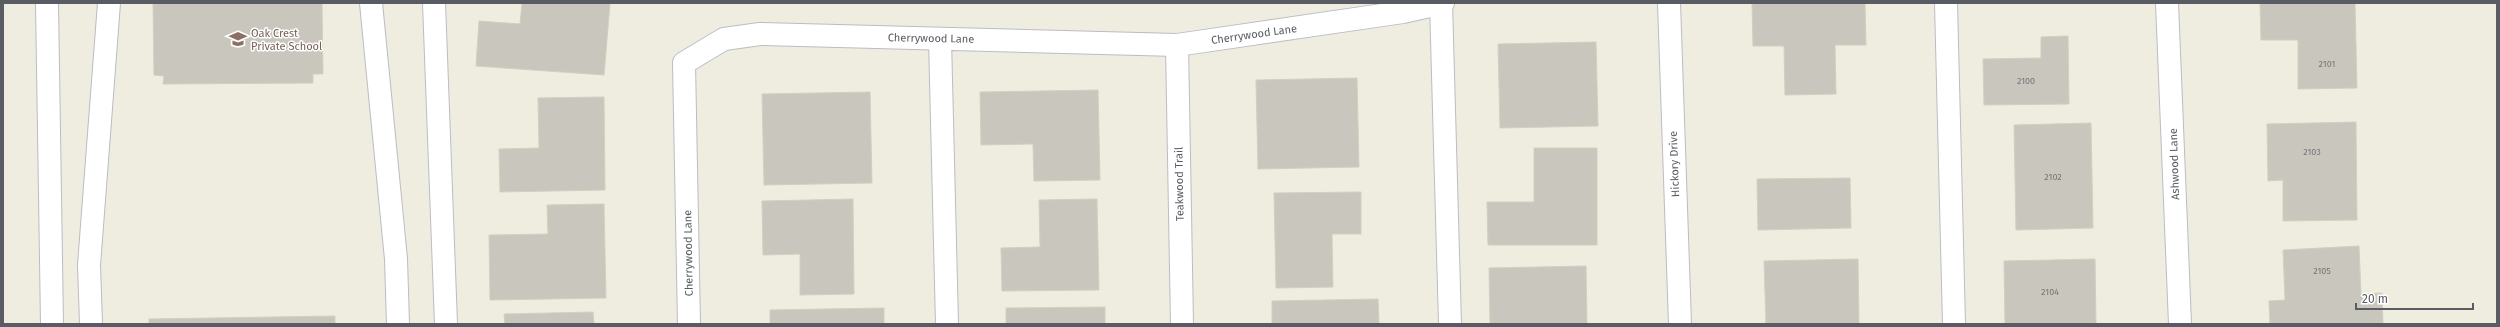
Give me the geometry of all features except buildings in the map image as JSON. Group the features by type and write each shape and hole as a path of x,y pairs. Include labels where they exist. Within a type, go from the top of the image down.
{"street":[{"path":"47,3 52,324"},
{"path":"91,324 89,265 109,3"},
{"path":"371,3 396,259 398,324"},
{"path":"434,3 446,324"},
{"path":"1442,3 1450,324"},
{"name":"Cherrywood Lane","path":"689,324 684,63 724,39 760,34 1177,45 1403,12 1442,3"},
{"name":"Hickory Drive","path":"1669,3 1680,324"},
{"path":"1946,3 1954,324"},
{"name":"Ashwood Lane","path":"2167,3 2180,324"},
{"path":"940,39 947,324"},
{"name":"Teakwood Trail","path":"1177,45 1182,324"}],"place":[{"name":"Oak Crest Private School","path":"238,39"}]}
